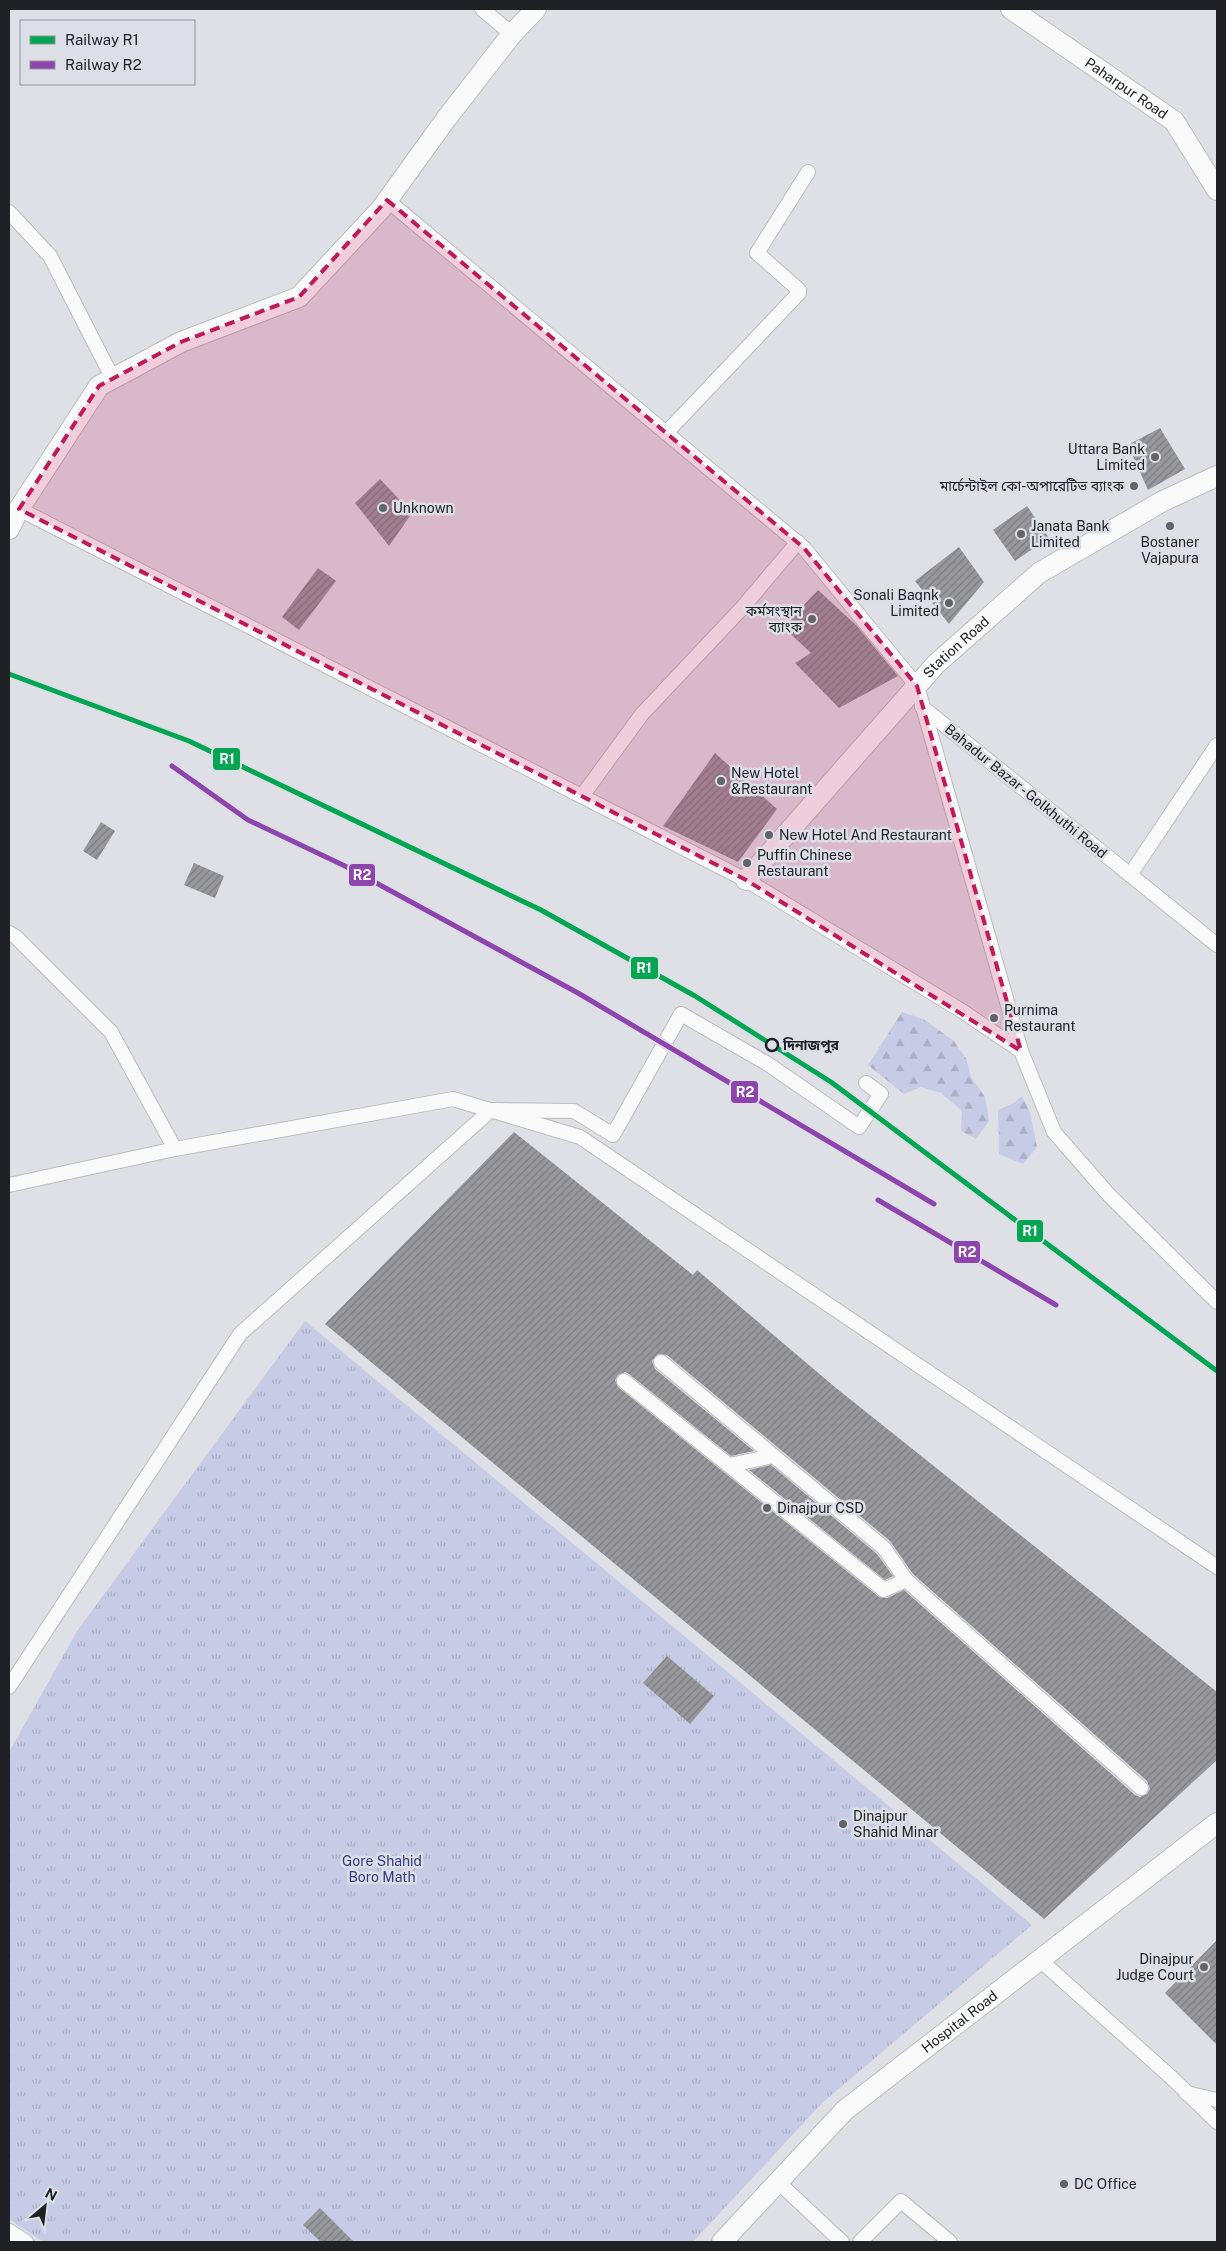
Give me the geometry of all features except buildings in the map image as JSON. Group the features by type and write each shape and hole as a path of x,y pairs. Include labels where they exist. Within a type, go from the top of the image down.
{"street":[{"path":"482,9 512,34"},
{"path":"9,529 19,509 99,386 181,342 299,297 387,200 512,34 536,9"},
{"name":"Paharpur Road","path":"1011,9 1174,121 1217,190"},
{"path":"666,433 799,293 799,290 757,253 808,172"},
{"path":"387,200 798,542 916,686 1021,1051 1054,1132 1109,1195 1217,1302"},
{"path":"9,212 50,256 113,379"},
{"name":"Station Road","path":"746,880 936,664 1039,573 1163,501 1217,476"},
{"path":"19,509 746,880 962,1011 1021,1051"},
{"path":"582,796 642,714 742,608 798,542"},
{"name":"Bahadur Bazar - Golkhuthi Road","path":"922,707 1217,945"},
{"path":"1130,875 1217,744"},
{"path":"9,933 16,937 111,1032 175,1149"},
{"path":"9,1687 240,1334 491,1110 574,1110 614,1135 681,1014 768,1064 859,1126 881,1094 866,1083"},
{"path":"9,1185 175,1149 453,1099 580,1138 1217,1567"},
{"path":"661,1362 884,1548 906,1580 1141,1788"},
{"path":"624,1381 884,1590 906,1580"},
{"path":"729,1465 774,1456"},
{"name":"Hospital Road","path":"722,2242 844,2110 1217,1823"},
{"path":"1040,1960 1217,2122"},
{"path":"1186,2093 1217,2100"},
{"path":"778,2182 842,2242"},
{"path":"860,2242 901,2201 950,2242"},
{"path":"9,2231 26,2242"}],"highlighted area":[{"path":"387,200 804,548 917,686 1021,1051 746,880 19,509 99,386 181,342 299,297"}],"green space":[{"path":"902,1012 923,1019 953,1040 966,1058 971,1077 985,1097 989,1121 976,1139 961,1131 962,1111 941,1093 921,1087 904,1094 868,1065"},
{"path":"1022,1096 1030,1112 1037,1147 1023,1164 999,1154 998,1110 1014,1103"},
{"name":"Gore Shahid Boro Math","path":"305,1321 1032,1925 822,2103 693,2242 43,2242 9,2219 9,1752 77,1631"}],"rail line":[{"name":"R1","path":"9,674 189,741 541,910 695,996 831,1082 1217,1371"},
{"name":"R2","path":"172,766 248,820 347,867 578,993 934,1204"},
{"name":"R2","path":"878,1200 1056,1305"}],"place":[{"name":"Uttara Bank Limited","path":"1155,457"},
{"name":"মার্চেন্টাইল কো-অপারেটিভ ব্যাংক","path":"1134,486"},
{"name":"Unknown","path":"383,508"},
{"name":"Bostaner Vajapura","path":"1170,526"},
{"name":"Janata Bank Limited","path":"1021,534"},
{"name":"Sonali Baqnk Limited","path":"949,603"},
{"name":"কর্মসংস্থান ব্যাংক","path":"812,619"},
{"name":"New Hotel &Restaurant","path":"721,781"},
{"name":"New Hotel And Restaurant","path":"769,835"},
{"name":"Puffin Chinese Restaurant","path":"747,863"},
{"name":"Purnima Restaurant","path":"994,1018"},
{"name":"দিনাজপুর","path":"772,1045"},
{"name":"Dinajpur CSD","path":"767,1508"},
{"name":"Dinajpur Shahid Minar","path":"843,1824"},
{"name":"Dinajpur Judge Court","path":"1204,1967"},
{"name":"DC Office","path":"1064,2184"}]}
